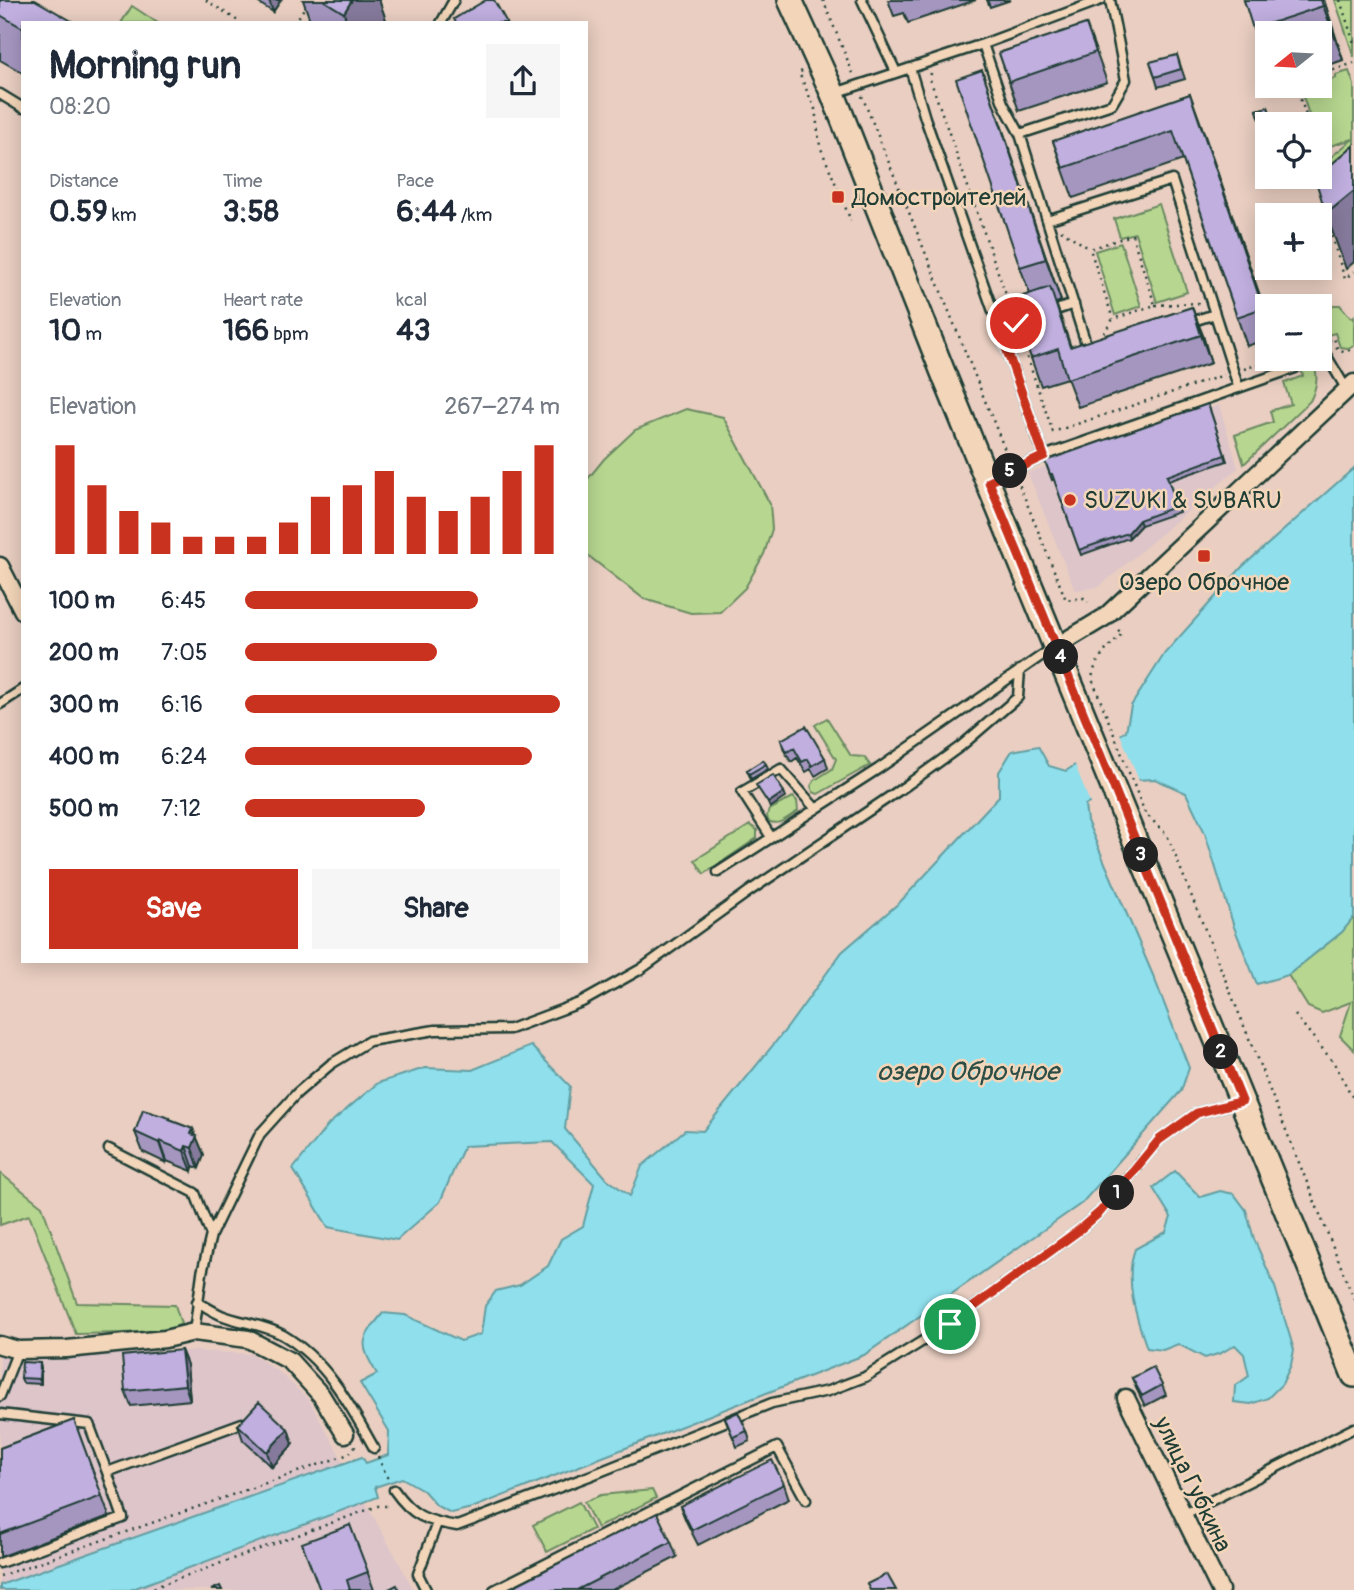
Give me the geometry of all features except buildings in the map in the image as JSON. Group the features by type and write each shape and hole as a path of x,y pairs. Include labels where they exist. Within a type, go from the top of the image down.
{"main road":[{"path":"790,0 833,94 1084,715 1137,818 1217,1041 1354,1375"}],"street":[{"path":"1057,646 1105,617 1351,386"},
{"path":"0,566 21,607"},
{"path":"0,1345 18,1350 67,1349 166,1339 194,1332 248,1339 290,1361 321,1395 352,1437"},
{"name":"улица Губкина","path":"1126,1398 1220,1590"}],"lane":[{"path":"442,21 454,0"},
{"path":"862,0 895,72"},
{"path":"833,94 984,44 1101,0"},
{"path":"1020,134 1112,104 1126,79 1110,0"},
{"path":"984,44 1003,103 1020,134 1090,354 1102,350"},
{"path":"910,68 1044,456"},
{"path":"0,94 21,107"},
{"path":"1047,220 1172,180 1238,386"},
{"path":"999,328 1074,304"},
{"path":"1177,326 1215,314"},
{"path":"1332,357 1351,386"},
{"path":"989,482 1044,456 1286,371"},
{"path":"718,872 878,769 1057,646"},
{"path":"194,1332 197,1302 211,1235 260,1134 297,1093 331,1064 369,1041 435,1030 510,1029 582,1002 641,969 961,746 1018,697 1020,670"},
{"path":"0,704 21,690"},
{"path":"771,837 742,792 781,769 816,809"},
{"path":"392,1487 405,1506 416,1515 437,1523 457,1526 772,1403 828,1391 865,1377 950,1324 1078,1231 1100,1212 1159,1140 1197,1113 1242,1101"},
{"path":"109,1149 195,1193 211,1235"},
{"path":"197,1302 222,1315 251,1321 282,1335 318,1361 345,1396 375,1450"},
{"path":"0,1396 18,1350"},
{"path":"0,1414 89,1424 123,1518 0,1563"},
{"path":"107,1472 242,1423"},
{"path":"1183,1515 1354,1428"},
{"path":"494,1590 777,1447 806,1500"},
{"path":"426,1590 418,1574 437,1523"}],"path":[{"path":"206,0 238,21"},
{"path":"296,21 309,0"},
{"path":"823,0 854,76"},
{"path":"1340,0 1354,43"},
{"path":"1332,71 1354,63"},
{"path":"799,73 815,109 820,146 851,221"},
{"path":"862,95 1066,600 1084,598 1088,602"},
{"path":"1335,205 1324,213 1345,279 1354,271"},
{"path":"1047,220 1090,249 1113,319"},
{"path":"1090,249 1132,235 1155,305"},
{"path":"1090,354 1113,319 1155,305 1196,304 1210,300"},
{"path":"1332,339 1335,338 1337,348 1345,352 1354,348"},
{"path":"1118,630 1122,634 1100,655 1092,679 1107,712 1137,818 1167,835 1354,1299"},
{"path":"1295,1015 1334,1063 1354,1100"},
{"path":"0,1576 349,1454 352,1437"},
{"path":"375,1450 392,1487"},
{"path":"147,1590 378,1506 405,1506"}],"shaded area":[{"path":"1219,405 1238,468 1099,587 1075,590 1028,473"},
{"path":"166,1350 252,1354 280,1373 309,1400 414,1590 0,1590 0,1355 21,1360"}],"green space":[{"path":"1335,0 1354,0 1354,57"},
{"path":"132,6 155,21 122,21"},
{"path":"1349,71 1354,85 1354,176 1334,182 1332,156 1353,139 1332,145 1332,112 1308,112 1304,98 1332,98 1332,80 1336,75"},
{"path":"1159,204 1187,292 1157,302 1135,233 1120,237 1114,219"},
{"path":"1121,243 1141,306 1115,315 1095,251"},
{"path":"1340,305 1351,318 1354,316 1354,346 1340,347 1335,333 1332,334 1332,306"},
{"path":"1301,371 1316,371 1315,390 1310,401 1244,464 1235,435 1273,422 1270,411 1291,404 1284,383 1303,376"},
{"path":"686,409 723,417 770,504 772,529 764,554 745,588 720,612 691,613 644,599 588,556 588,479 604,459 635,430"},
{"path":"827,718 851,756 864,757 870,765 818,794 813,792 811,786 815,780 832,769 836,759 815,725"},
{"path":"793,797 797,801 798,811 780,822 768,821 769,810"},
{"path":"750,825 757,830 757,838 704,874 695,860"},
{"path":"1354,917 1354,1050 1340,1036 1351,1002 1322,1013 1308,1007 1288,975 1342,932"},
{"path":"0,1173 42,1206 77,1303 175,1305 181,1324 165,1332 76,1334 29,1215 0,1225"},
{"path":"652,1490 656,1498 597,1528 584,1502 601,1495"},
{"path":"579,1502 593,1529 547,1552 533,1525"}],"water":[{"name":"озеро Оброчное","path":"1354,468 1354,917 1342,932 1288,975 1257,984 1234,927 1205,833 1186,793 1155,779 1136,780 1085,805 1087,821 1155,980 1189,1068 1181,1091 1082,1203 864,1355 472,1508 451,1513 437,1506 423,1490 402,1478 375,1487 378,1497 130,1590 0,1590 0,1585 362,1457 366,1463 388,1455 389,1431 360,1383 377,1374 367,1355 365,1342 366,1336 383,1313 405,1315 461,1341 481,1334 485,1306 496,1291 520,1285 548,1266 561,1239 583,1226 594,1184 552,1142 464,1146 440,1202 397,1240 328,1227 293,1169 329,1124 378,1083 425,1068 472,1070 531,1046 570,1086 565,1129 607,1179 630,1196 642,1166 685,1130 703,1131 787,1028 842,952 900,902 999,796 999,772 1012,751 1038,746 1049,766 1066,771 1126,731 1131,706 1165,653 1242,567"},
{"path":"1175,1171 1200,1197 1220,1191 1234,1194 1246,1210 1254,1239 1275,1287 1294,1350 1291,1365 1282,1384 1268,1398 1251,1404 1234,1402 1235,1386 1249,1376 1244,1354 1235,1345 1205,1358 1178,1344 1163,1350 1147,1348 1133,1298 1132,1261 1135,1249 1166,1232 1171,1217 1153,1188"}],"pier":[{"path":"1119,731 1140,783 1091,806 1074,762"}],"place":[{"name":"Домостроителей","path":"838,197"},
{"name":"SUZUKI & SUBARU","path":"1070,500"},
{"name":"Озеро Оброчное","path":"1204,556"}],"route":[{"path":"950,1324 1100,1212 1159,1140 1197,1113 1242,1101 989,482 1044,456 999,328 1016,323"}]}
